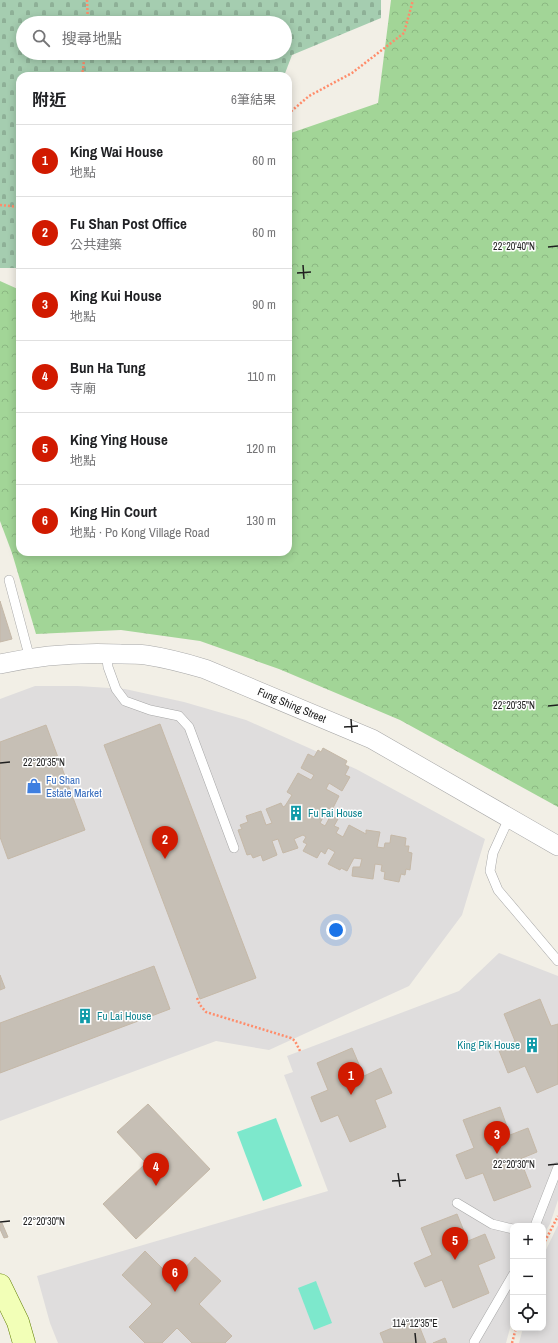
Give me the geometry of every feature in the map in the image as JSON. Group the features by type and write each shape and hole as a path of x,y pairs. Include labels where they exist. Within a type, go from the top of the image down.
{"main road":[{"path":"0,1285 18,1322 24,1343"}],"street":[{"name":"Fung Shing Street","path":"0,664 67,653 106,653 144,655 179,661 205,669 372,739 558,846"}],"lane":[{"path":"9,580 30,659"},
{"path":"106,653 108,667 116,689 125,702 150,710 179,716 189,727 234,848"},
{"path":"509,818 493,853 490,871 498,890 558,961"},
{"path":"536,1223 558,1167"},
{"path":"457,1203 492,1224 510,1228"},
{"path":"474,1342 510,1280"}],"path":[{"path":"87,0 88,16"},
{"path":"292,111 309,96 352,73 404,33 413,0"},
{"path":"83,72 84,60"},
{"path":"0,205 16,206"},
{"path":"197,998 200,1005 206,1012 290,1038 295,1041 300,1051"},
{"path":"512,1343 515,1331"}],"shaded area":[{"path":"35,686 78,686 125,689 184,702 246,720 356,769 485,839 462,915 409,986 269,1050 216,1041 0,1121 0,699"},
{"path":"499,953 558,976 558,1200 550,1224 546,1230 546,1223 510,1223 510,1328 506,1343 58,1343 50,1323 37,1276 328,1191 284,1075 293,1072 287,1056 459,991"},
{"path":"558,1225 558,1343 519,1343 522,1331 546,1331 546,1250"}],"green space":[{"path":"0,0 381,0 381,18 292,55 292,16 16,16 16,60 290,60 286,72 16,72 16,268 0,268"},
{"path":"391,0 558,0 558,807 400,720 279,669 200,641 121,630 36,634 12,553 0,521 0,281 16,288 16,556 292,556 292,133 378,103"},
{"path":"276,1118 302,1186 263,1201 237,1132"},
{"path":"316,1281 332,1323 314,1330 298,1288"}],"building":[{"path":"0,601 12,639 0,642"},
{"path":"160,724 256,978 200,999 104,745"},
{"name":"Fu Shan Estate Market","path":"46,725 85,830 8,859 0,837 0,742"},
{"name":"Fu Fai House","path":"323,748 347,761 345,765 349,767 345,775 350,777 342,791 329,783 326,789 339,796 332,810 328,808 320,823 325,826 331,815 338,819 334,826 339,828 336,833 343,837 349,825 366,834 366,830 380,832 377,847 384,848 385,843 390,843 391,835 406,838 405,846 409,846 408,852 412,853 410,870 406,869 405,875 401,874 399,882 384,879 385,872 381,871 382,865 375,864 373,879 352,876 353,867 360,867 362,859 354,858 347,871 341,868 340,870 328,864 335,852 328,848 325,854 321,851 317,858 303,851 307,844 303,842 306,837 303,835 294,839 298,848 283,853 278,839 272,841 277,855 263,861 261,855 253,858 251,854 247,855 238,830 242,829 240,825 248,822 246,816 261,811 266,825 272,823 266,809 281,803 283,807 285,806 292,795 287,792 298,773 311,780 314,775 301,768 308,754 314,757 318,750 321,752"},
{"name":"Fu Lai House","path":"154,966 170,1009 0,1073 0,1023"},
{"path":"0,975 5,988 0,990"},
{"name":"King Pik House","path":"540,999 551,1026 558,1024 558,1084 537,1093 525,1066 508,1073 498,1048 515,1041 504,1014"},
{"path":"352,1048 364,1076 381,1068 392,1093 375,1100 386,1127 350,1142 338,1115 321,1122 311,1097 328,1090 317,1063"},
{"path":"148,1104 210,1169 136,1239 103,1204 146,1163 117,1132"},
{"path":"500,1107 510,1135 528,1128 537,1152 520,1159 531,1187 494,1201 483,1173 466,1179 456,1155 474,1148 463,1120"},
{"path":"457,1214 468,1241 485,1234 495,1258 478,1265 489,1293 453,1308 442,1280 425,1287 414,1263 432,1255 421,1228"},
{"path":"2,1223 8,1237 4,1238 0,1229 0,1224"},
{"path":"145,1251 174,1280 195,1257 221,1281 199,1304 232,1336 225,1343 192,1343 177,1328 162,1343 145,1343 129,1327 152,1304 122,1275"},
{"path":"416,1318 426,1343 384,1343 380,1333"},
{"path":"445,1338 447,1343 433,1343"}],"place":[{"name":"Fu Shan Estate Market","path":"34,786"},
{"name":"Fu Fai House","path":"296,813"},
{"name":"Fu Shan Post Office","path":"165,859"},
{"name":"Fu Lai House","path":"85,1016"},
{"name":"King Pik House","path":"532,1045"},
{"name":"King Wai House","path":"351,1095"},
{"name":"King Kui House","path":"497,1154"},
{"name":"Bun Ha Tung","path":"156,1186"},
{"name":"King Ying House","path":"455,1260"},
{"name":"King Hin Court","path":"175,1292"}]}
